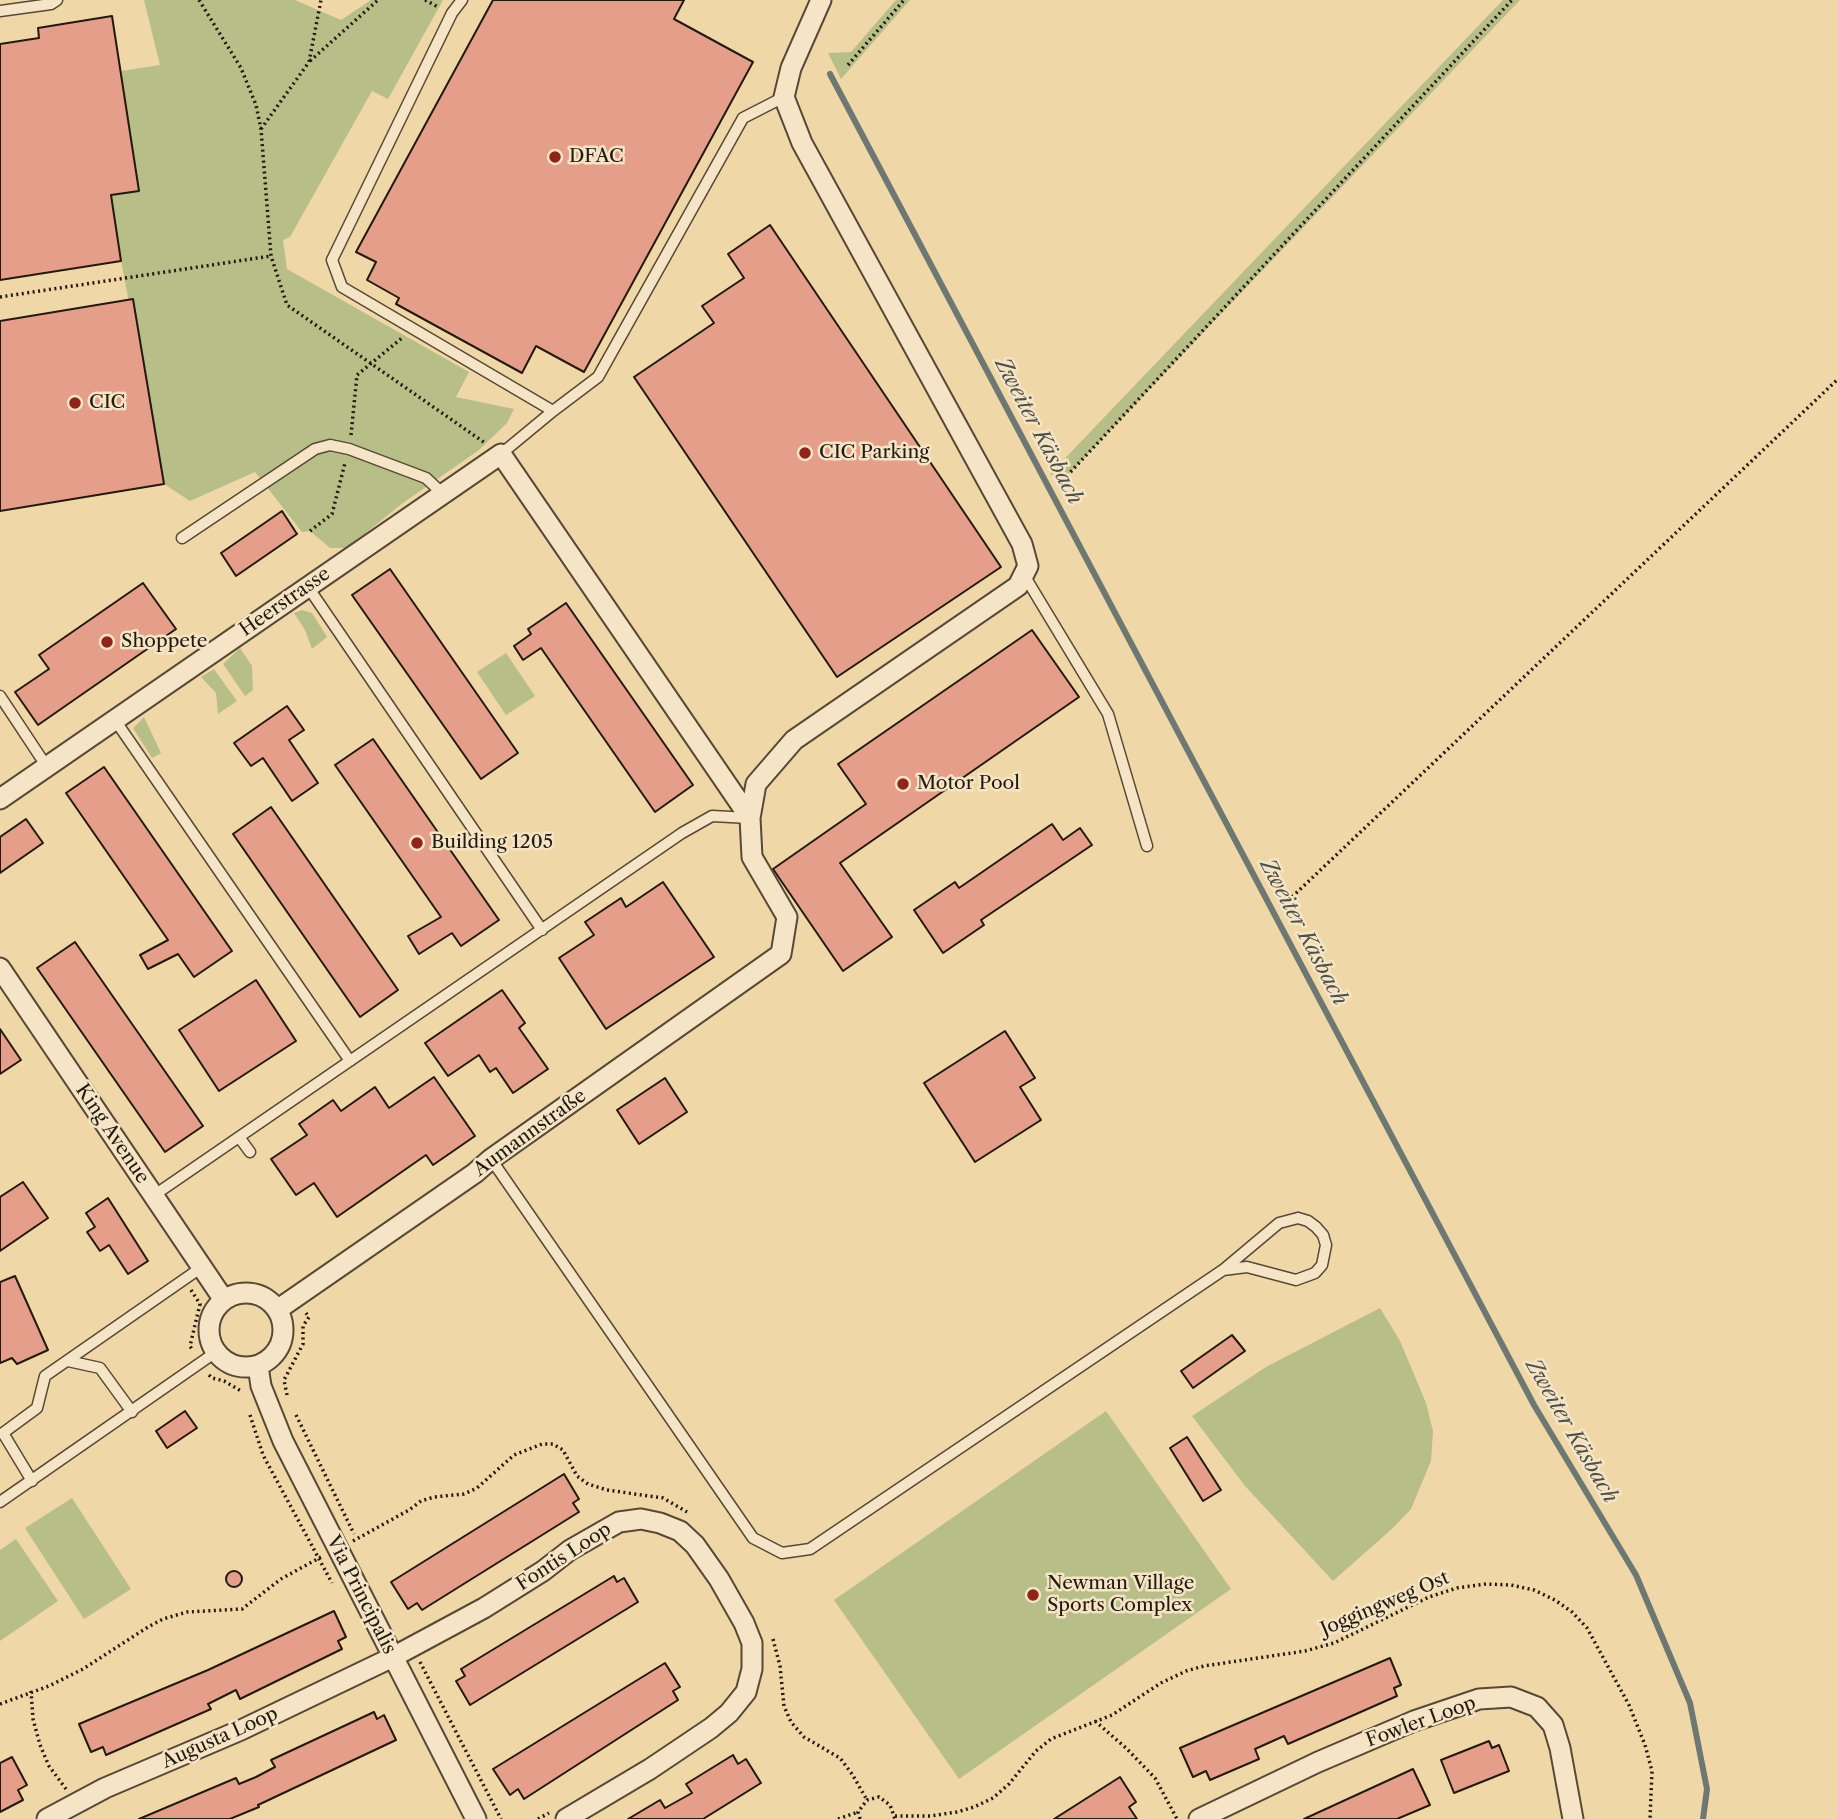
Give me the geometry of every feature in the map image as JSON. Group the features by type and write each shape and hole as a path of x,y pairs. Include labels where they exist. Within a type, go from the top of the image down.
{"street":[{"path":"750,818 756,784 794,740 1018,586 1028,566 1022,544 802,143 784,97 791,68 821,0"},
{"path":"502,454 750,818"},
{"name":"Heerstrasse","path":"0,799 502,454"},
{"name":"Aumannstraße","path":"277,1310 295,1298 326,1267 475,1173 781,954 787,917 752,857 750,818"},
{"name":"King Avenue","path":"0,968 225,1300"},
{"path":"247,1293 269,1301 277,1310 283,1332 281,1343 276,1353 258,1366 246,1368 208,1359 209,1331 216,1308 225,1300 247,1293"},
{"name":"Via Principalis","path":"258,1366 261,1386 272,1416 476,1819"},
{"name":"Fontis Loop","path":"393,1657 484,1608 543,1571 570,1550 620,1521 641,1519 660,1523 680,1531 695,1545 719,1579 752,1643 752,1669 746,1692 729,1713 711,1728 566,1819"},
{"name":"Augusta Loop","path":"47,1819 75,1802 241,1730 393,1657"},
{"name":"Fowler Loop","path":"1199,1819 1414,1721 1479,1699 1511,1696 1537,1707 1553,1725 1573,1819"}],"lane":[{"path":"0,11 51,4 57,0"},
{"path":"462,0 452,13 332,260 342,287 553,411"},
{"path":"502,454 598,377 743,118 784,97"},
{"path":"182,538 315,449 330,445 349,449 426,478 443,494"},
{"path":"1024,575 1108,713 1147,845"},
{"path":"308,587 542,930"},
{"path":"0,696 47,767"},
{"path":"115,720 350,1061"},
{"path":"153,1195 682,833 712,816 750,818"},
{"path":"239,1137 250,1152"},
{"path":"491,1159 753,1538 782,1553 810,1549 1223,1270 1279,1223 1288,1219 1308,1221 1323,1235 1326,1245 1322,1265 1307,1278 1286,1279 1247,1267 1223,1270"},
{"path":"32,1481 3,1433 37,1408 45,1376 202,1267"},
{"path":"0,1502 208,1359"},
{"path":"68,1361 100,1368 132,1412"}],"path":[{"path":"199,0 241,68 256,106 261,129 271,257 287,305 502,454"},
{"path":"309,62 321,0"},
{"path":"261,129 309,62 378,0"},
{"path":"848,65 904,0"},
{"path":"1063,480 1512,0"},
{"path":"0,297 271,257"},
{"path":"310,531 332,514 349,449 357,375 406,334"},
{"path":"1292,897 1838,379"},
{"path":"184,1279 200,1304 190,1346 208,1359 212,1378 238,1388 245,1396"},
{"path":"288,1401 284,1380 303,1344 303,1326 309,1317 295,1298"},
{"path":"248,1408 263,1455 337,1592"},
{"path":"293,1410 357,1540"},
{"path":"0,1704 49,1686 83,1669 163,1619 187,1612 242,1609 281,1579 357,1540 410,1510 421,1500 464,1494 477,1488 514,1455 542,1444 553,1444 563,1450 577,1476 587,1484 607,1490 663,1498 689,1512"},
{"name":"Joggingweg Ost","path":"895,1818 957,1812 993,1798 1009,1784 1036,1751 1051,1739 1112,1715 1161,1683 1186,1671 1305,1651 1334,1643 1429,1597 1457,1588 1486,1584 1511,1585 1534,1590 1572,1612 1587,1628 1602,1651 1629,1705 1645,1745 1651,1771 1650,1819"},
{"path":"772,1637 780,1666 784,1706 790,1723 804,1737 840,1758 867,1800"},
{"path":"412,1647 501,1819"},
{"path":"31,1691 33,1719 40,1745 49,1766 75,1802"},
{"path":"1095,1720 1155,1778 1177,1819"},
{"path":"838,1819 858,1812 867,1800 879,1797 890,1805 895,1818"},
{"path":"858,1812 859,1819"}],"green space":[{"path":"144,0 295,0 341,20 371,0 443,0 388,99 372,91 290,237 283,240 287,269 469,372 456,397 514,409 507,423 479,450 403,503 347,548 330,548 310,531 302,532 255,472 190,501 164,484 111,195 139,190 121,71 160,65"},
{"path":"896,0 910,0 841,79 828,53 851,52"},
{"path":"1503,0 1520,0 1063,480 1050,474"},
{"path":"302,610 312,613 327,637 312,649 305,630 294,613"},
{"path":"240,648 252,666 253,690 245,696 223,664"},
{"path":"506,653 535,696 506,715 477,672"},
{"path":"214,669 237,701 218,714 216,693 201,677"},
{"path":"144,717 161,753 152,758 133,728"},
{"path":"1380,1308 1400,1341 1426,1403 1433,1431 1431,1461 1411,1509 1333,1581 1245,1486 1192,1416 1266,1367"},
{"name":"Newman Village Sports Complex","path":"1106,1411 1231,1589 959,1779 834,1600"},
{"path":"72,1498 131,1589 84,1619 25,1528"},
{"path":"16,1539 58,1601 0,1641 0,1550"}],"building":[{"name":"DFAC","path":"493,0 684,0 674,19 753,62 584,372 536,346 522,373 396,304 399,298 367,280 376,262 356,252"},
{"path":"112,16 139,191 111,195 121,261 0,280 0,44 39,38 38,28"},
{"name":"CIC Parking","path":"770,225 1001,567 837,677 634,377 714,323 702,306 744,278 728,254"},
{"name":"CIC","path":"133,299 164,484 0,511 0,321"},
{"path":"282,511 297,534 236,576 221,553"},
{"path":"390,569 518,753 481,779 352,595"},
{"name":"Shoppete","path":"143,583 176,629 38,725 15,692 49,669 39,655"},
{"path":"566,603 693,785 655,812 541,648 523,660 514,646 531,634 528,629"},
{"name":"Motor Pool","path":"1032,630 1079,697 840,863 892,937 843,971 773,869 866,804 838,764"},
{"path":"287,706 304,730 289,740 318,783 292,801 263,758 251,766 234,743"},
{"name":"Building 1205","path":"373,739 499,920 461,946 452,933 419,954 408,936 441,917 335,765"},
{"path":"104,767 232,951 194,977 178,954 148,969 140,955 168,940 66,793"},
{"path":"271,807 398,990 360,1017 233,834"},
{"path":"26,819 43,843 0,873 0,837"},
{"path":"1052,824 1063,840 1080,828 1092,845 981,920 984,925 943,953 914,910 955,882 959,888"},
{"path":"663,882 714,957 606,1029 559,958 594,935 585,922 621,898 626,907"},
{"path":"75,942 203,1126 165,1152 37,968"},
{"path":"256,980 296,1041 219,1091 179,1030"},
{"path":"502,990 525,1023 519,1028 548,1069 513,1093 496,1068 490,1072 479,1055 448,1076 425,1043"},
{"path":"0,1029 21,1060 0,1074"},
{"path":"1005,1031 1035,1078 1020,1087 1041,1120 975,1162 924,1083"},
{"path":"434,1077 475,1136 433,1165 426,1155 337,1217 314,1183 296,1195 271,1159 307,1135 299,1124 333,1100 341,1111 375,1087 389,1108"},
{"path":"665,1078 687,1112 639,1144 617,1110"},
{"path":"23,1182 48,1218 0,1251 0,1197"},
{"path":"108,1198 148,1261 128,1274 109,1245 100,1251 87,1232 95,1227 86,1213"},
{"path":"15,1276 48,1350 17,1364 12,1358 0,1363 0,1282"},
{"path":"1232,1335 1245,1351 1193,1388 1181,1371"},
{"path":"185,1411 197,1428 167,1448 156,1431"},
{"path":"1187,1437 1221,1490 1203,1501 1170,1448"},
{"path":"564,1474 579,1499 573,1503 579,1512 422,1610 417,1603 408,1609 391,1582"},
{"path":"231,1571 237,1571 242,1579 240,1585 231,1587 226,1582 226,1576"},
{"path":"614,1576 617,1582 624,1578 638,1602 470,1705 456,1681 465,1676 461,1669"},
{"path":"334,1611 346,1637 338,1641 342,1649 240,1699 236,1690 208,1704 211,1709 106,1755 103,1747 91,1752 79,1724 208,1670"},
{"path":"1390,1658 1401,1685 1394,1688 1397,1696 1288,1744 1284,1736 1255,1749 1259,1759 1210,1780 1206,1771 1193,1777 1180,1748"},
{"path":"665,1663 680,1687 673,1691 678,1700 524,1799 518,1789 510,1795 493,1769"},
{"path":"374,1712 377,1719 384,1715 396,1740 258,1805 259,1807 230,1819 139,1819 236,1778 239,1784 256,1777 275,1767 271,1760"},
{"path":"1489,1741 1492,1748 1499,1745 1509,1771 1454,1793 1441,1760"},
{"path":"733,1755 738,1764 746,1759 761,1783 703,1819 628,1819 660,1800 665,1808 692,1793 686,1784"},
{"path":"12,1757 27,1785 18,1790 23,1800 0,1812 0,1763"},
{"path":"1413,1769 1430,1805 1397,1819 1304,1819"},
{"path":"1120,1777 1136,1802 1129,1807 1137,1819 1054,1819"}],"waterway":[{"name":"Zweiter Käsbach","path":"830,74 1534,1405 1636,1575 1690,1703 1707,1789 1703,1819"}],"place":[{"name":"DFAC","path":"555,157"},
{"name":"CIC","path":"75,403"},
{"name":"CIC Parking","path":"805,453"},
{"name":"Shoppete","path":"107,642"},
{"name":"Motor Pool","path":"903,784"},
{"name":"Building 1205","path":"417,843"},
{"name":"Newman Village Sports Complex","path":"1033,1595"}]}
